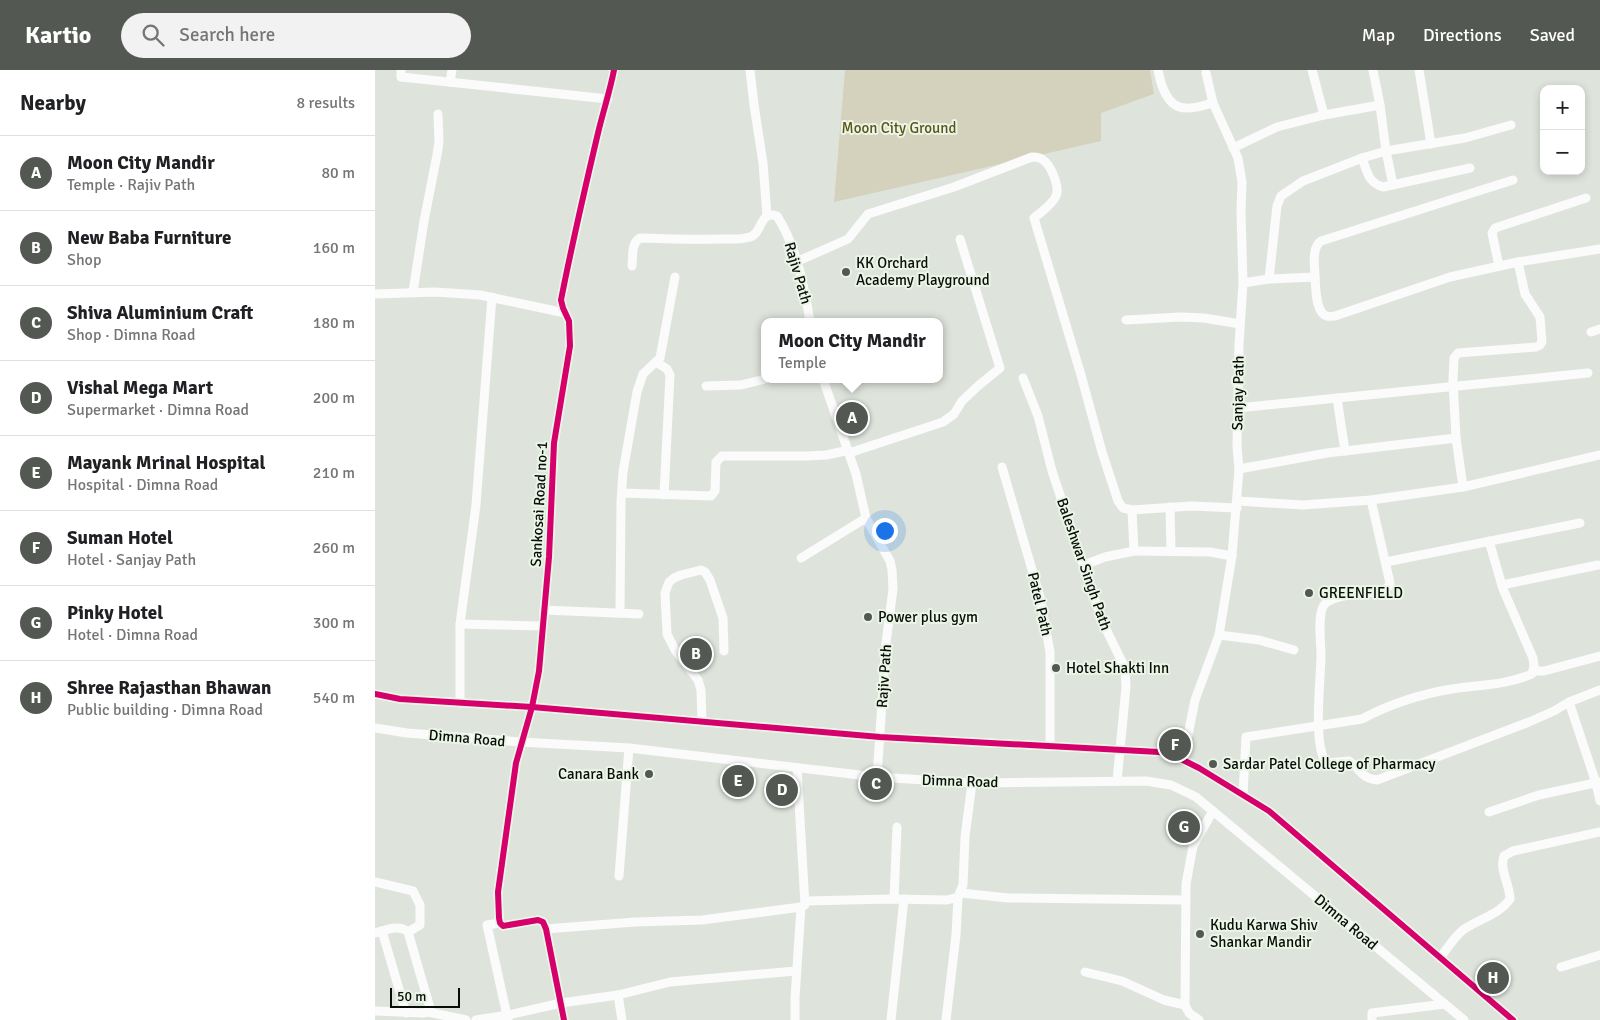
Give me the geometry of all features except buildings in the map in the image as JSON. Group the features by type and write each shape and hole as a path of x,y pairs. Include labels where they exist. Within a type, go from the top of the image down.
{"street":[{"path":"450,82 451,70"},
{"name":"Sankosai Road no-1","path":"500,923 498,892 516,763 532,707 539,671 545,610 554,443 570,346 569,321 561,300 574,236 601,122 609,99 614,70"},
{"path":"632,266 634,246 636,240 640,238 690,240 749,238 757,233 762,220 767,216 763,163 750,70"},
{"path":"1158,70 1164,91 1175,106 1185,108 1213,103"},
{"path":"1312,70 1324,115"},
{"path":"1373,70 1393,185"},
{"path":"1419,70 1431,144"},
{"path":"401,72 450,82 547,94 609,99"},
{"name":"Sanjay Path","path":"1183,760 1195,700 1219,635 1232,556 1239,469 1237,446 1243,283 1242,182 1238,158 1213,103 1206,73"},
{"path":"1233,148 1277,128 1324,115 1380,105"},
{"path":"413,292 438,148 438,114"},
{"path":"1269,278 1277,206 1281,196 1303,181 1362,158 1386,151 1465,138 1511,125"},
{"path":"795,262 848,239 868,214 953,187 1032,157 1045,161 1056,181 1057,193 1053,202 1034,218 1102,452 1118,502 1123,508 1132,510 1237,504 1303,505 1371,500 1463,487 1600,455"},
{"path":"1362,158 1369,177 1375,185 1383,186 1470,168"},
{"path":"1513,180 1321,241 1317,244 1315,250 1315,277 1318,306 1321,313 1327,316 1335,316 1450,277 1518,262 1600,249"},
{"path":"1499,266 1492,233 1495,228 1586,198"},
{"name":"Rajiv Path","path":"767,216 777,216 791,241 795,262 806,296 809,318"},
{"path":"622,493 706,496 714,494 716,462 722,456 798,457 844,452 943,422 954,414 962,401 1000,368 960,239"},
{"path":"1463,487 1456,438 1453,387 1454,358 1458,354 1536,347 1542,342 1540,317 1525,294 1518,262"},
{"path":"620,613 623,472 637,392 643,374 659,358 663,347 675,277"},
{"path":"1243,283 1269,278 1315,277"},
{"path":"375,294 451,292 493,297 565,313"},
{"path":"460,703 460,624 476,505 493,297"},
{"path":"1126,320 1181,317 1204,318 1240,324"},
{"path":"656,362 667,369 669,375 663,495"},
{"path":"1238,408 1588,373"},
{"name":"Baleshwar Singh Path","path":"1023,378 1038,416 1052,470 1102,619 1125,668 1126,687 1117,781"},
{"path":"706,386 741,385 761,380"},
{"name":"Rajiv Path","path":"824,383 844,452 856,474 866,518 890,560 893,589 886,643 877,777"},
{"path":"1337,398 1345,451"},
{"path":"1239,469 1345,451 1456,438"},
{"name":"Patel Path","path":"1002,466 1040,597 1046,626 1050,652 1049,746"},
{"path":"1371,500 1390,578 1388,587 1382,591 1338,597 1323,606 1321,615 1321,654 1317,717 1323,757 1327,763 1349,761 1363,776 1377,780 1529,722 1569,702 1600,690"},
{"path":"1170,507 1171,551"},
{"path":"1132,510 1134,551"},
{"path":"801,558 866,518"},
{"path":"1386,562 1580,523"},
{"path":"1243,795 1246,737 1362,719 1375,712 1420,696 1451,689 1518,679 1532,674 1533,658 1502,585 1489,541"},
{"path":"1084,565 1105,557 1134,551 1209,552 1232,556"},
{"path":"1502,585 1598,565"},
{"path":"702,721 701,690 698,680 675,650 667,634 665,593 669,582 674,578 701,570 705,572 710,580 723,618 724,651"},
{"path":"545,610 639,614"},
{"path":"460,624 542,626"},
{"path":"1219,635 1259,640 1294,650"},
{"path":"1533,670 1544,670 1600,656"},
{"path":"375,694 400,699 532,707 880,737 1159,752 1199,768 1269,811 1513,1020"},
{"path":"1569,702 1598,782 1600,801"},
{"name":"Dimna Road","path":"375,728 407,733 521,742 629,748 877,777 972,783 1146,781 1171,784 1196,797 1464,1020"},
{"path":"619,876 629,748"},
{"path":"795,1020 796,971 803,904 797,768"},
{"path":"1489,812 1539,795 1598,782"},
{"path":"946,1020 972,783"},
{"path":"1199,1020 1189,1013 1185,1005 1184,900 1190,855 1193,846 1213,811"},
{"path":"894,899 897,827"},
{"path":"1440,958 1461,932 1473,923 1502,908 1510,899 1503,871 1502,860 1504,856 1513,851 1600,832"},
{"path":"375,882 413,891 420,905 420,925 408,932"},
{"path":"546,929 635,922 702,920 803,904 894,899 947,900 960,895 1008,898 1184,900"},
{"path":"891,1020 904,899"},
{"path":"508,1018 487,925 500,923 503,926 507,926 538,920 543,922 546,929 564,1020"},
{"path":"406,1013 379,932 403,928 408,932 429,1002 430,1008 428,1012"},
{"path":"1561,967 1600,955"},
{"path":"476,1020 508,1018 561,1003 618,994 670,982 796,971"},
{"path":"1085,972 1123,982 1165,1000 1185,1005"},
{"path":"618,994 622,1020"},
{"path":"1373,1020 1371,1013 1445,1004"},
{"path":"375,1011 385,1016 428,1012 466,1020"}],"green space":[{"name":"Moon City Ground","path":"845,70 1150,70 1154,94 1101,113 1101,141 834,202"}],"cycle path":[{"path":"564,1020 543,922 538,920 503,926 499,918 498,892 516,763 532,707 539,671 549,557 554,443 570,346 569,321 561,300 583,195 614,70"},
{"path":"375,694 400,699 532,707 880,737 1159,752 1199,768 1269,811 1513,1020"}],"place":[{"name":"KK Orchard Academy Playground","path":"846,272"},
{"name":"Moon City Mandir","path":"852,418"},
{"name":"GREENFIELD","path":"1309,593"},
{"name":"Power plus gym","path":"868,617"},
{"name":"New Baba Furniture","path":"696,654"},
{"name":"Hotel Shakti Inn","path":"1056,668"},
{"name":"Suman Hotel","path":"1175,745"},
{"name":"Sardar Patel College of Pharmacy","path":"1213,764"},
{"name":"Canara Bank","path":"649,774"},
{"name":"Mayank Mrinal Hospital","path":"738,781"},
{"name":"Shiva Aluminium Craft","path":"876,784"},
{"name":"Vishal Mega Mart","path":"782,790"},
{"name":"Pinky Hotel","path":"1184,827"},
{"name":"Kudu Karwa Shiv Shankar Mandir","path":"1200,934"},
{"name":"Shree Rajasthan Bhawan","path":"1493,978"}]}
